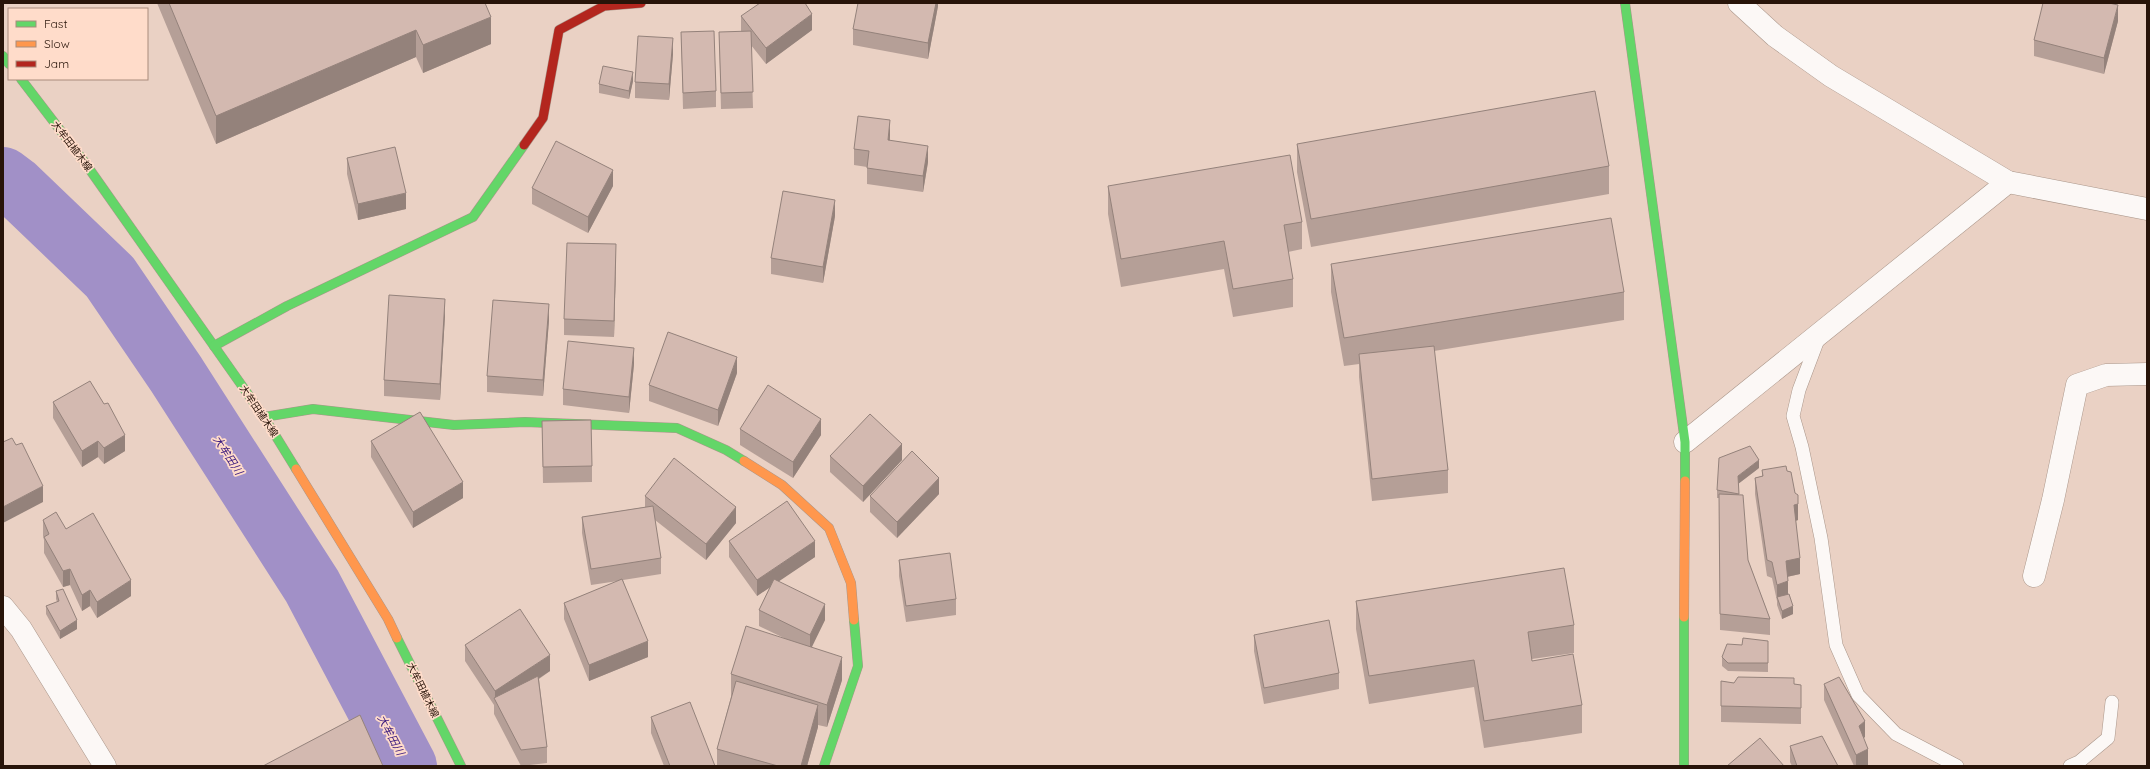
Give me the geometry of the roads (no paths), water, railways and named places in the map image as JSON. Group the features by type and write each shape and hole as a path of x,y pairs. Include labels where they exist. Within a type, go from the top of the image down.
{"street":[{"path":"214,346 287,306 473,216 543,118 559,30 604,6 641,3"},
{"path":"1624,3 1685,442 1684,766"},
{"path":"1739,3 1775,36 1831,76 2008,182 2147,209"},
{"name":"大牟田植木線","path":"22,80 83,160 264,417 388,620 461,766"},
{"path":"1685,442 2008,182"},
{"path":"2034,576 2053,500 2077,385 2106,374 2147,374"},
{"path":"264,417 313,409 454,425 525,422 676,428 726,450 782,485 830,528 851,583 858,666 824,766"},
{"path":"3,607 21,629 105,766"}],"lane":[{"path":"1820,334 1799,390 1793,416 1802,447 1820,538 1836,645 1858,695 1896,734 1957,766"},
{"path":"2070,766 2079,762 2108,738 2112,702"}],"waterway":[{"name":"大牟田川","path":"3,177 15,186 110,277 176,374 312,586 407,766"}]}
